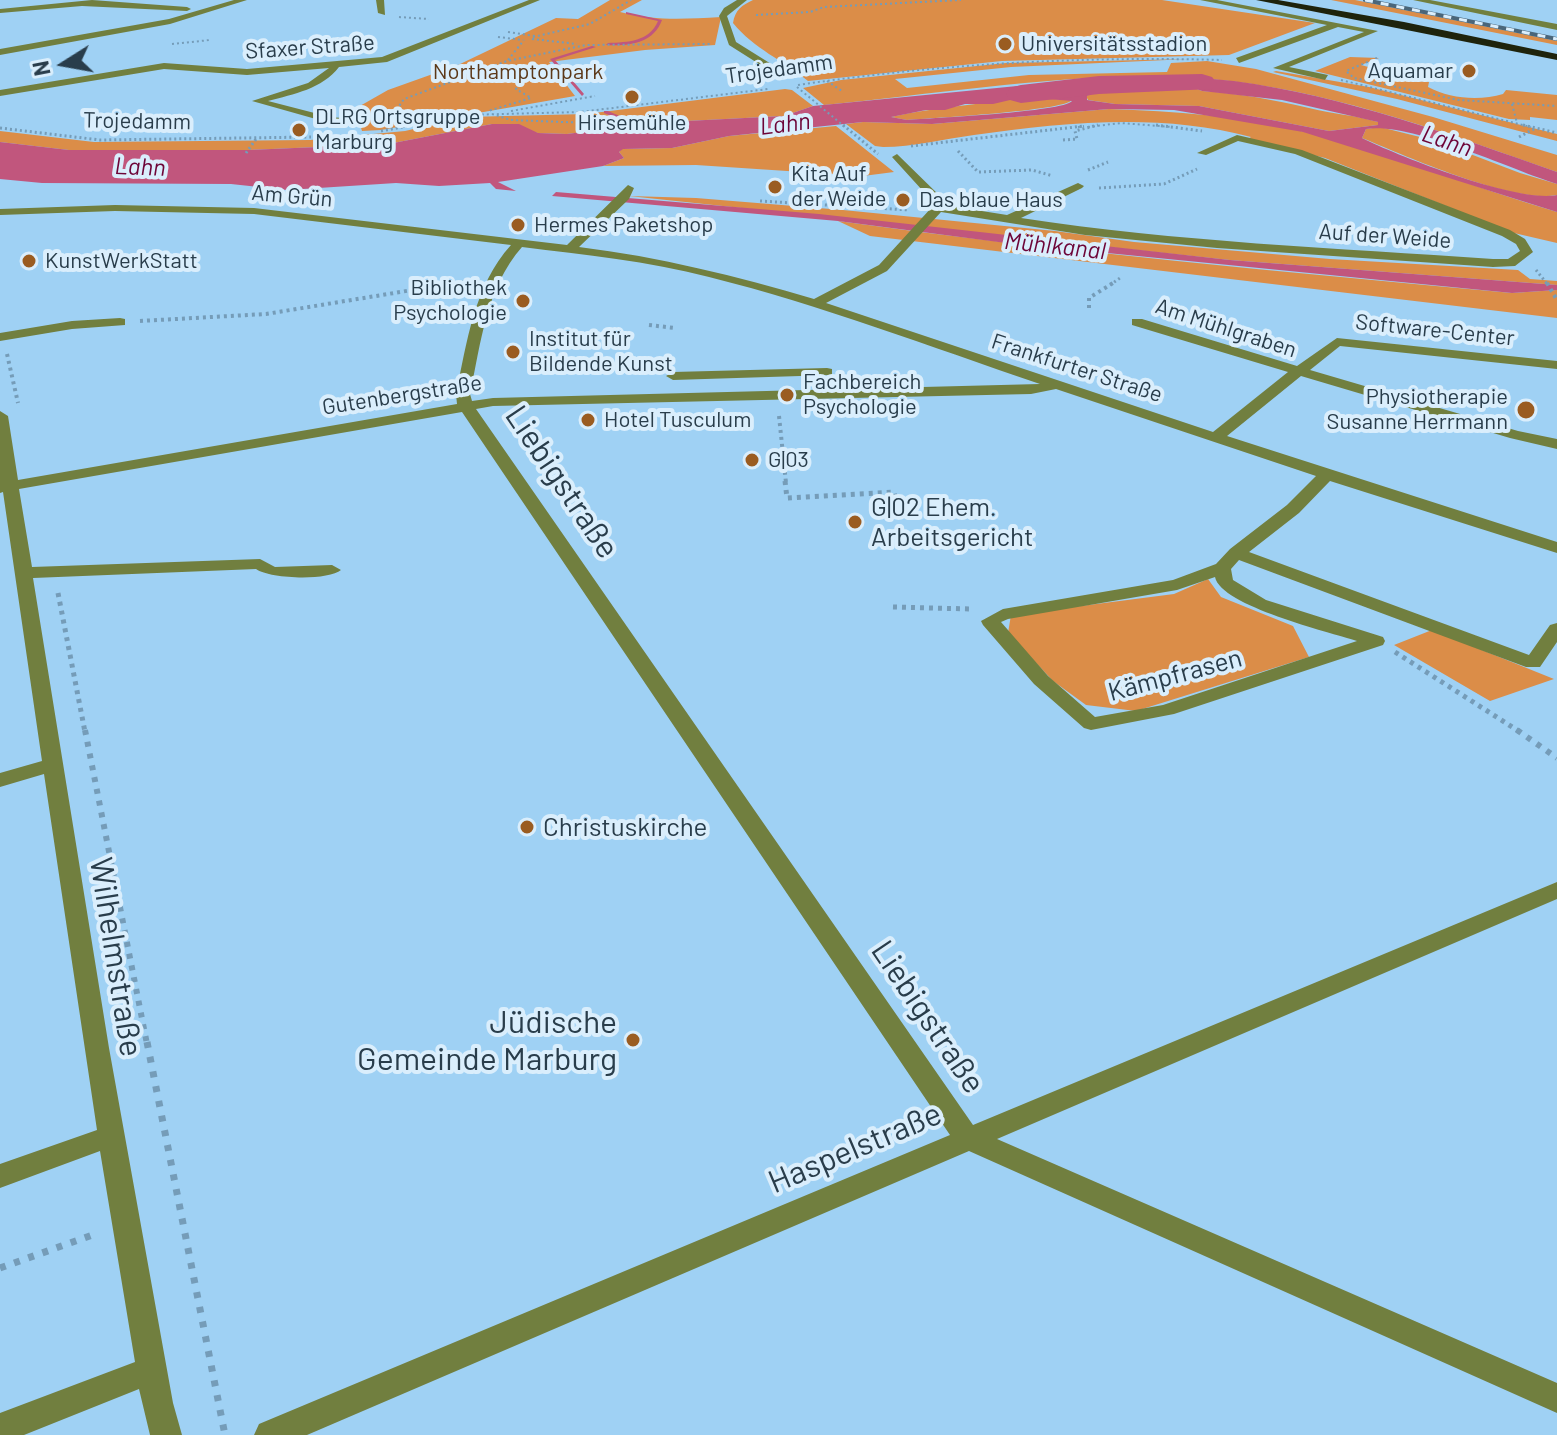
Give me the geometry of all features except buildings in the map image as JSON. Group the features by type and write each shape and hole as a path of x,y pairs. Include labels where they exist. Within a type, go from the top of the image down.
{"highway":[{"path":"1261,0 1404,25 1557,57"},
{"path":"1295,0 1557,50"}],"street":[{"path":"0,52 190,16 243,0"},
{"path":"380,0 382,13"},
{"name":"Sfaxer Straße","path":"0,93 171,65 247,72 384,60 536,0"},
{"path":"743,0 723,16 732,43 781,74"},
{"path":"1204,0 1374,31 1279,68"},
{"path":"1417,0 1557,27"},
{"path":"0,11 113,3 211,10"},
{"path":"190,16 213,22"},
{"path":"1239,60 1338,24"},
{"path":"158,58 171,65"},
{"path":"1239,60 1256,63"},
{"path":"335,66 330,75 316,82 257,101 330,120 362,122"},
{"path":"1267,66 1325,77"},
{"path":"1202,153 1237,138"},
{"name":"Auf der Weide","path":"934,212 1114,234 1379,257 1511,263 1527,252 1514,237 1479,221 1321,159 1237,138"},
{"path":"815,304 883,268 934,212 939,201 897,157"},
{"path":"1009,219 1078,186"},
{"path":"574,249 624,196"},
{"name":"Am Grün","path":"0,212 115,208 254,211 574,249"},
{"path":"465,405 463,394 491,280 505,256 520,242"},
{"name":"Frankfurter Straße","path":"574,249 652,260 714,274 815,304 1557,548"},
{"path":"2,337 72,325 120,322"},
{"name":"Am Mühlgraben","path":"1137,322 1299,371"},
{"name":"Software-Center","path":"1299,371 1337,342 1557,365"},
{"path":"1299,371 1515,435 1557,444"},
{"name":"Am Mühlgraben","path":"1216,437 1299,371"},
{"path":"673,376 827,372"},
{"name":"Gutenbergstraße","path":"6,487 465,405 1031,390 1056,384"},
{"name":"Liebigstraße","path":"465,405 967,1138 1557,1398"},
{"name":"Wilhelmstraße","path":"0,416 6,487 23,573 110,1136 151,1370 166,1435"},
{"path":"1003,614 1177,585 1222,568 1236,553 1293,509 1310,489 1328,475"},
{"path":"1236,553 1533,663 1557,629"},
{"path":"23,573 260,564 271,572 332,570"},
{"path":"1222,568 1225,583 1260,604 1376,641"},
{"name":"Kämpfrasen","path":"1003,614 990,621 1041,680 1091,724 1167,710 1376,641"},
{"path":"0,780 52,765"},
{"name":"Haspelstraße","path":"270,1435 1557,890"},
{"path":"0,1176 110,1136"},
{"path":"0,1429 151,1370"}],"path":[{"path":"497,37 523,40 590,24 631,0"},
{"path":"723,16 961,0"},
{"path":"409,18 417,11"},
{"path":"528,38 586,45 710,44"},
{"path":"507,61 523,40"},
{"path":"393,130 389,119 402,100 507,61 586,45"},
{"name":"Trojedamm","path":"869,147 797,87 1003,62 1153,58 1239,60"},
{"path":"1377,58 1346,71 1354,78 1437,96 1557,106"},
{"path":"480,114 531,98 516,89 521,81 513,74 486,69"},
{"path":"1325,77 1557,133"},
{"path":"827,81 842,91"},
{"name":"Trojedamm","path":"372,132 480,114 580,112 781,88"},
{"path":"502,112 595,96"},
{"path":"1512,104 1517,123"},
{"path":"491,113 511,120 590,123"},
{"path":"897,157 887,149 1114,123 1237,138"},
{"path":"1063,140 1077,139 1075,131 1087,126"},
{"name":"Trojedamm","path":"0,128 100,140 316,137"},
{"path":"1519,137 1536,128"},
{"path":"247,151 256,139"},
{"path":"958,151 978,172 1032,170 1064,179 1070,185 1120,189 1186,178 1198,169 1202,153"},
{"path":"760,201 934,212"},
{"path":"1541,273 1557,300"},
{"path":"1089,308 1089,298 1120,278"},
{"path":"120,322 266,314 428,286 491,280"},
{"path":"649,325 675,328"},
{"path":"2,337 20,409"},
{"path":"779,395 778,419 787,498 894,492 896,502"},
{"path":"54,572 225,1435"},
{"path":"893,607 969,609 1003,614"},
{"path":"1376,641 1490,710 1557,758"},
{"path":"0,1268 126,1223"}],"green space":[{"name":"Northamptonpark","path":"610,0 642,0 620,12 646,17 721,17 715,45 549,62 575,96 381,130 362,131 359,121 337,119 388,90 458,65 556,18 578,19"},
{"name":"Universitätsstadion","path":"753,0 1162,0 1315,23 1229,55 1002,61 808,81 750,40 733,23 740,8"},
{"path":"1331,0 1355,0 1557,41 1557,45"},
{"path":"1350,57 1379,58 1361,65 1398,75 1389,79 1429,82 1428,87 1437,91 1465,98 1485,98 1503,94 1506,90 1557,95 1557,120 1530,117 1530,120 1509,119 1315,71"},
{"path":"1189,59 1011,67 895,79 907,88 1029,75 1167,72 1171,63 1207,61 1256,69 1433,117 1557,155 1557,172 1355,106 1230,81 1181,77 1079,79 824,105 803,88 841,80 1006,63"},
{"path":"1273,72 1369,87 1557,134 1557,141 1397,99"},
{"path":"1107,85 1137,90 1192,87 1361,118 1378,122 1378,125 1329,131 1199,106 1115,104 1088,100 1086,96 1100,91 1098,87"},
{"path":"792,90 813,106 784,116 608,125 605,129 567,134 538,133 492,124 388,144 248,150 69,150 0,142 0,131 94,142 310,140 405,131 466,117 586,114"},
{"path":"1023,97 1072,100 1064,104 995,113 907,120 891,117 924,111"},
{"path":"1109,109 1232,118 1305,132 1368,150 1557,212 1557,243 1514,233 1325,158 1217,129 1113,122 1009,130 883,147 875,146 846,124 932,124"},
{"path":"836,126 894,172 863,176 696,165 603,166 624,158 619,152 622,149 672,148 729,136"},
{"path":"1380,127 1436,141 1557,184 1557,195 1538,196 1488,186 1362,138 1366,129"},
{"path":"629,196 843,210 1134,242 1330,259 1518,270 1530,279 1557,281 1557,285 1230,260"},
{"path":"838,221 1259,269 1512,293 1557,290 1557,318 870,236"},
{"path":"1208,579 1221,597 1293,626 1309,657 1136,711 1086,705 1053,681 1008,633 1011,615 1174,594"},
{"path":"1432,630 1554,679 1490,701 1394,645"}],"water":[{"path":"1099,78 1234,81 1317,96 1357,107 1557,172 1557,184 1461,148 1408,133 1366,129 1362,138 1459,177 1515,192 1557,195 1557,212 1303,132 1174,110 1109,109 932,124 863,122 729,136 672,148 623,149 619,152 624,158 603,166 498,182 516,191 496,189 490,183 439,186 396,183 287,190 231,184 42,183 0,179 0,142 69,150 248,150 388,144 492,124 519,124 538,133 567,134 605,129 608,125 784,116 813,106","holes":["1107,85 1137,90 1192,87 1202,91 1282,100 1378,122 1378,125 1329,131 1199,106 1115,104 1087,100 1087,96","1023,97 1072,101 1046,108 995,114 907,120 891,117 926,110 945,110 965,104 993,104"]},
{"name":"Mühlkanal","path":"556,192 819,214 1230,260 1557,285 1557,290 1512,293 1006,243 838,221 552,196"}],"waterway":[{"path":"608,44 640,41 652,34 660,20 627,13"},
{"path":"582,95 552,59 594,47"},
{"name":"Lahn","path":"1021,94 1099,85 1202,83"},
{"path":"606,112 640,126"}],"railway":[{"path":"1365,0 1557,39"}],"place":[{"name":"Universitätsstadion","path":"1005,44"},
{"name":"Aquamar","path":"1469,71"},
{"name":"Hirsemühle","path":"632,97"},
{"name":"DLRG Ortsgruppe Marburg","path":"299,130"},
{"name":"Kita Auf der Weide","path":"775,187"},
{"name":"Das blaue Haus","path":"903,200"},
{"name":"Hermes Paketshop","path":"518,225"},
{"name":"KunstWerkStatt","path":"29,261"},
{"name":"Bibliothek Psychologie","path":"523,301"},
{"name":"Institut für Bildende Kunst","path":"513,352"},
{"name":"Fachbereich Psychologie","path":"787,395"},
{"name":"Physiotherapie Susanne Herrmann","path":"1526,410"},
{"name":"Hotel Tusculum","path":"588,420"},
{"name":"G|03","path":"752,460"},
{"name":"G|02 Ehem. Arbeitsgericht","path":"855,522"},
{"name":"Christuskirche","path":"527,827"},
{"name":"Jüdische Gemeinde Marburg","path":"633,1040"}]}
